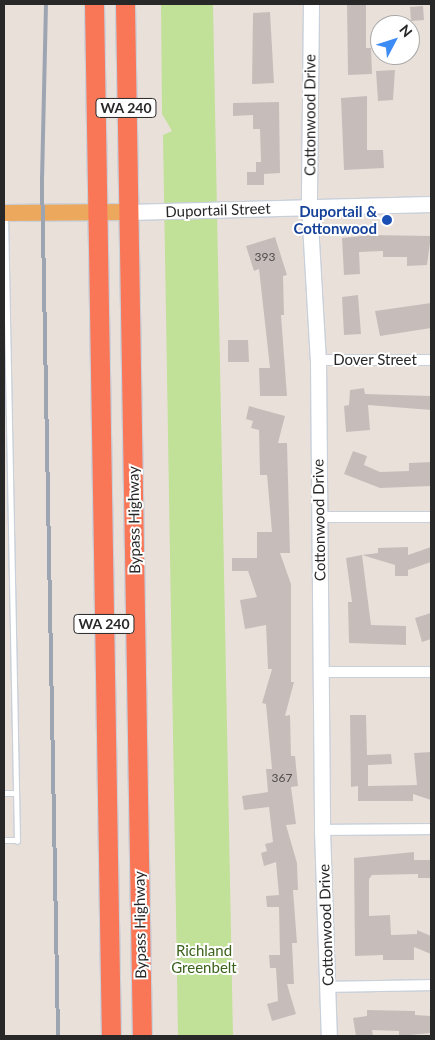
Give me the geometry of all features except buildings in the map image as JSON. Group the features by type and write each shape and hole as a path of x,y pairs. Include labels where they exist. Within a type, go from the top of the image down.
{"highway":[{"name":"Bypass Highway","path":"94,4 111,1036"},
{"name":"Bypass Highway","path":"125,4 142,1036"}],"main road":[{"name":"Duportail Street","path":"4,213 128,212"}],"street":[{"name":"Cottonwood Drive","path":"311,4 309,206 318,360 322,830 329,1036"},
{"name":"Duportail Street","path":"128,212 431,204"},
{"name":"Dover Street","path":"318,360 431,360"},
{"path":"319,517 431,517"},
{"path":"322,672 431,672"},
{"path":"322,830 431,829"},
{"path":"328,987 431,985"}],"lane":[{"path":"4,213 17,841 4,840"},
{"path":"4,793 16,793"}],"green space":[{"name":"Richland Greenbelt","path":"161,4 213,4 233,1036 178,1036 163,135 172,131 162,114"}],"railway":[{"path":"46,4 42,177 58,1036"}],"place":[{"name":"Duportail & Cottonwood","path":"387,220"}]}
